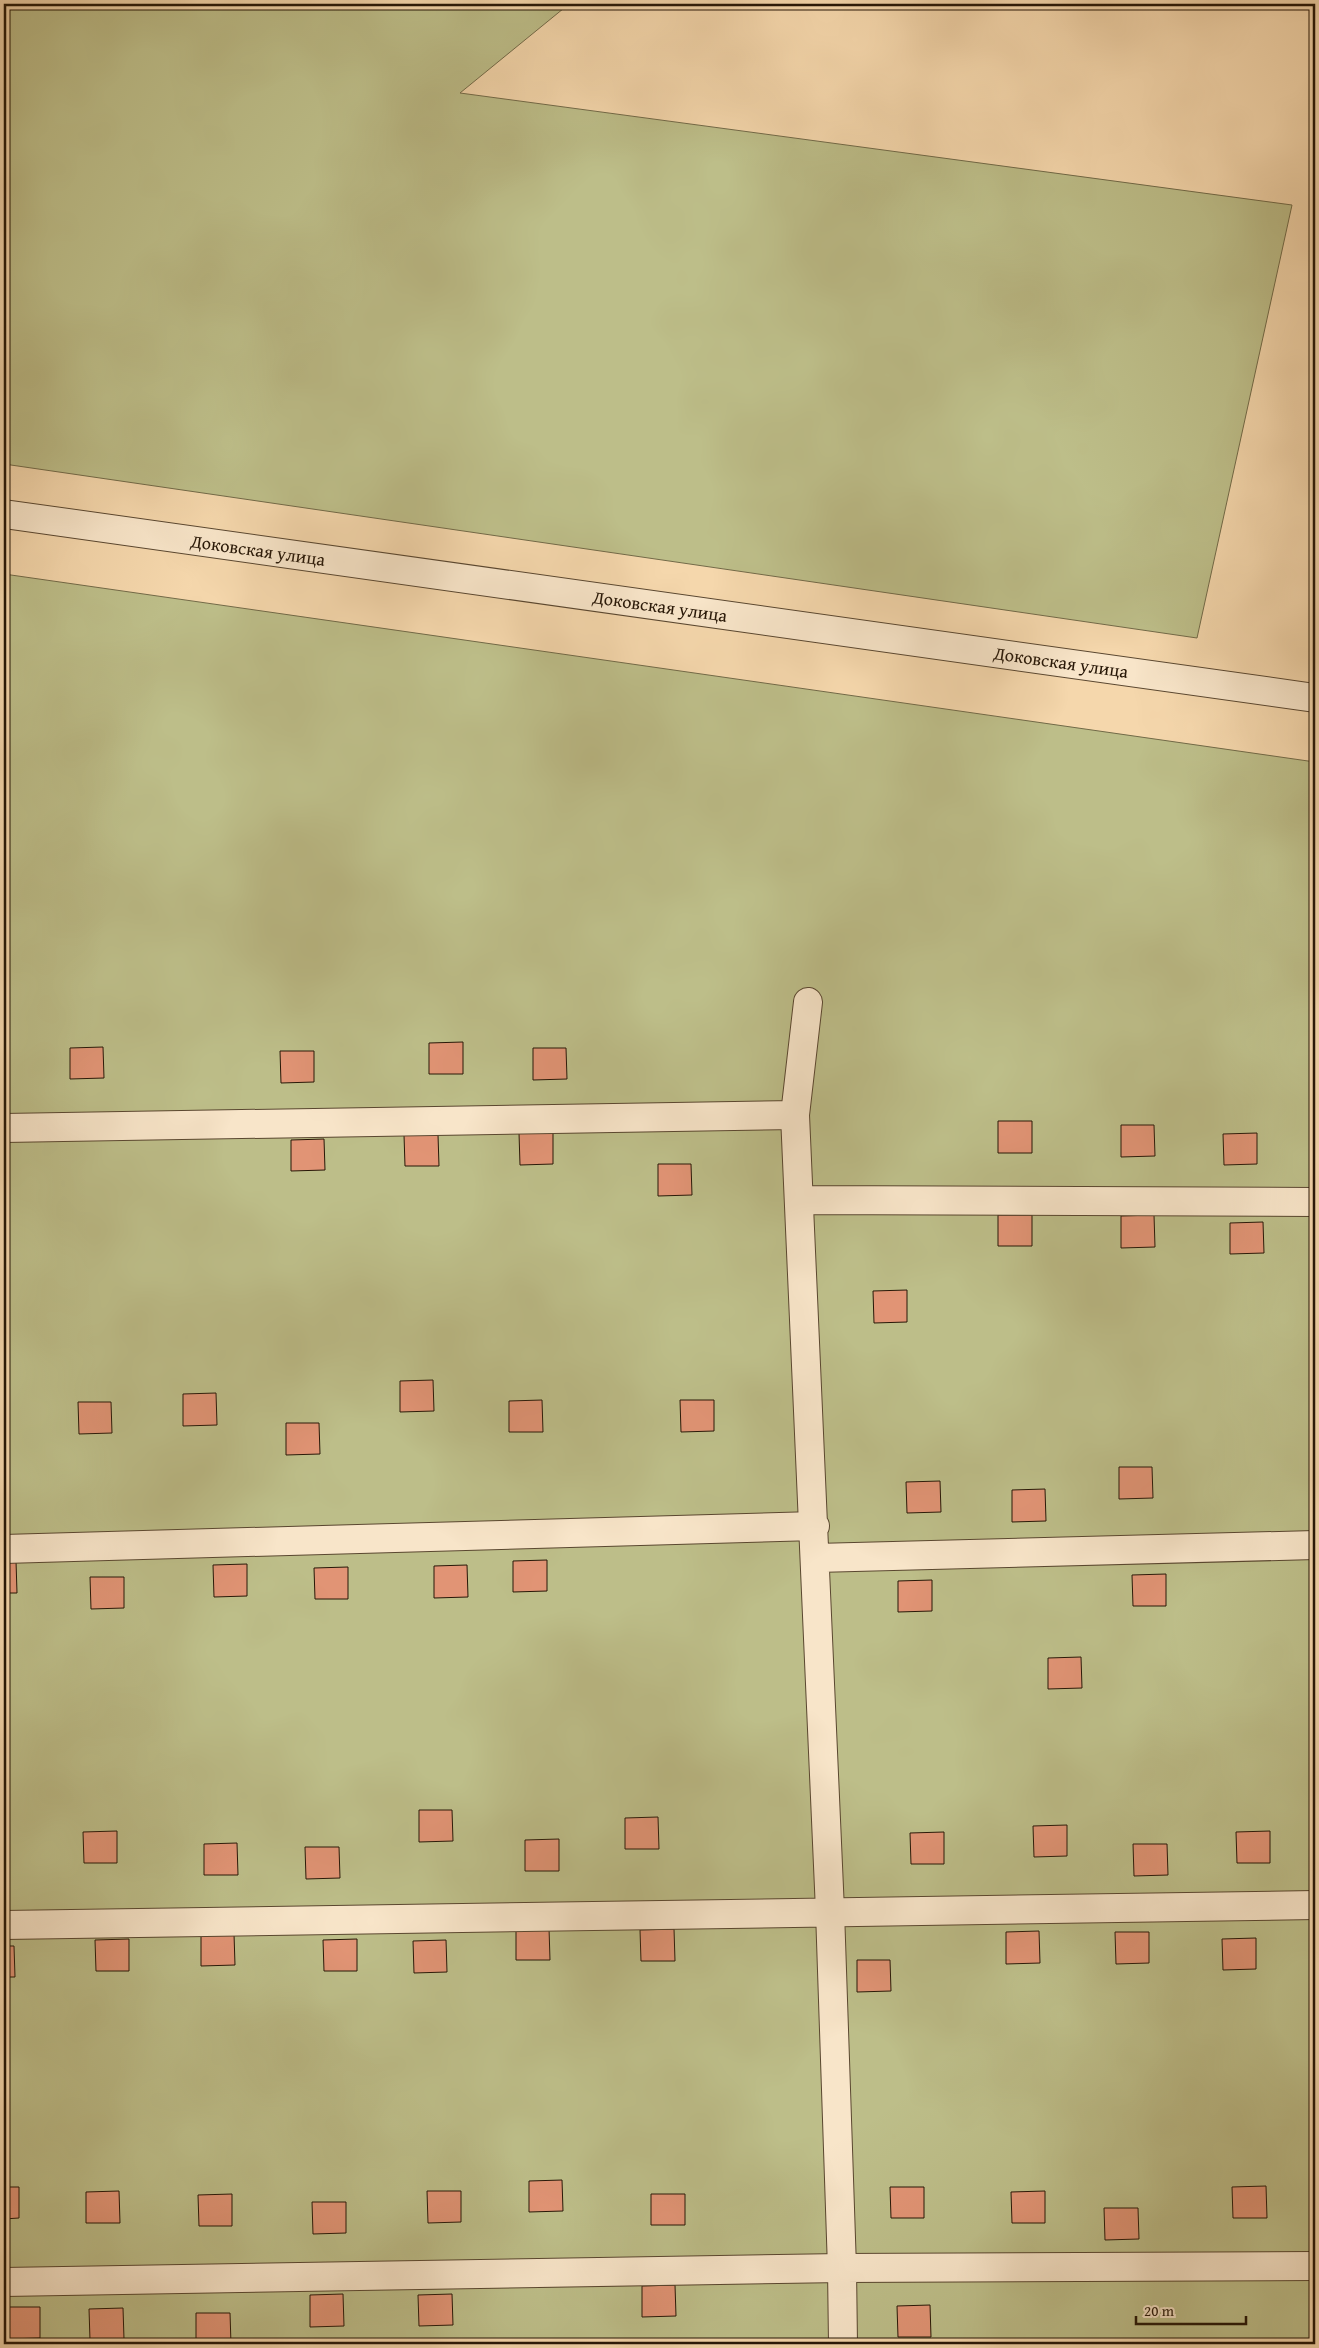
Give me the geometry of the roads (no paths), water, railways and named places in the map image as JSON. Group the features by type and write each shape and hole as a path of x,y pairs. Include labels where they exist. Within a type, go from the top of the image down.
{"street":[{"name":"Доковская улица","path":"4,514 1315,698"},
{"path":"808,1002 795,1115 815,1526 830,1912 843,2344"},
{"path":"4,1128 795,1115"},
{"path":"799,1200 1315,1202"},
{"path":"4,1549 815,1526"},
{"path":"816,1558 1315,1545"},
{"path":"4,1925 1315,1906"},
{"path":"4,2282 842,2268 1315,2266"}]}
